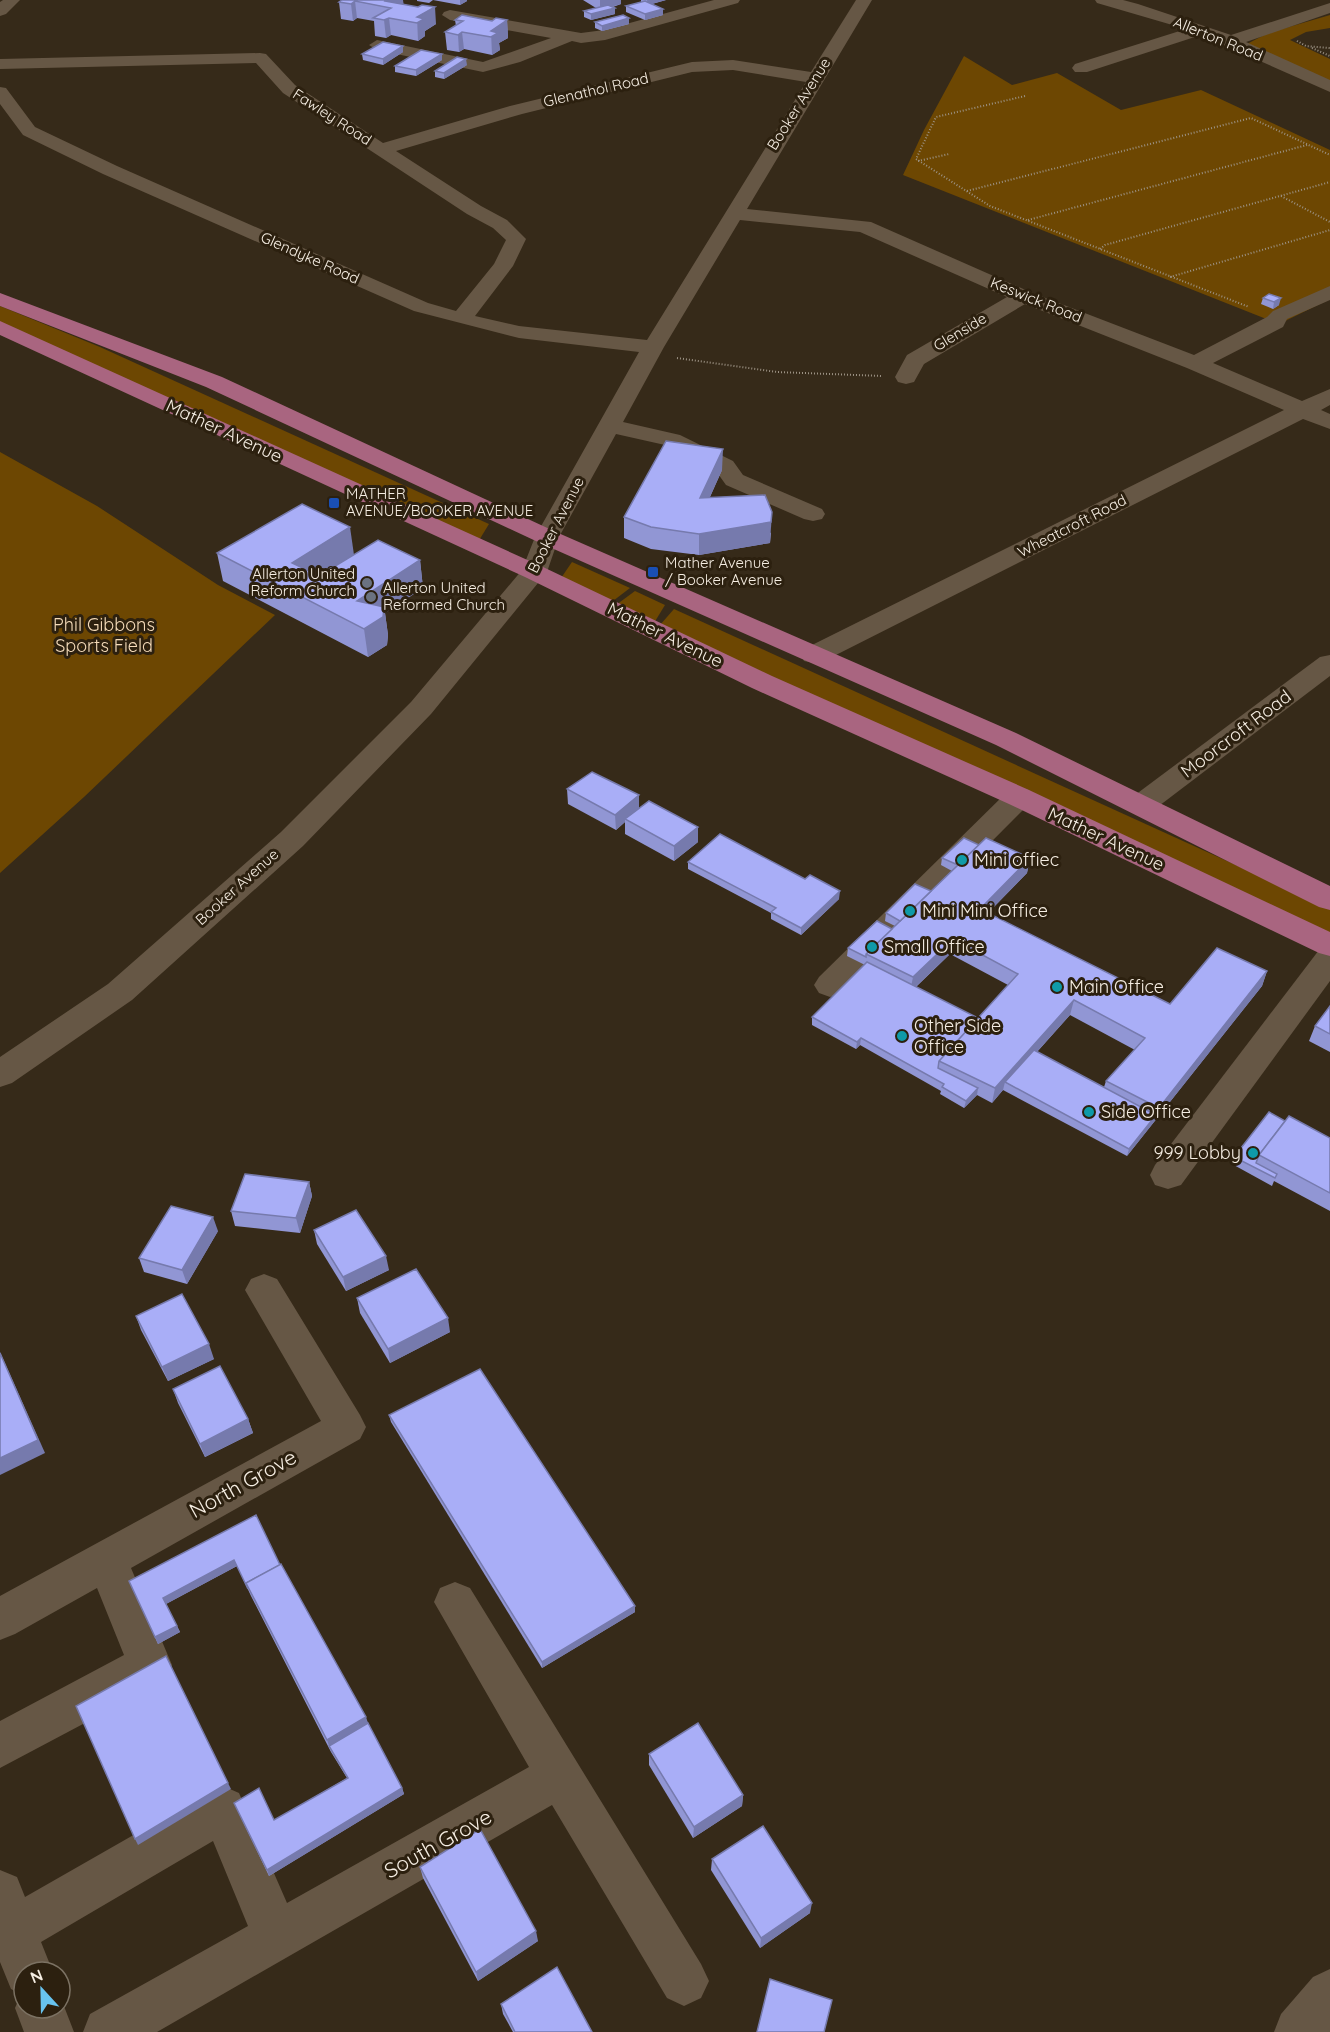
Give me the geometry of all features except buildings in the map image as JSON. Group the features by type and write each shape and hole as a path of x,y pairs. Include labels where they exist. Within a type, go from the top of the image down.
{"main road":[{"name":"Mather Avenue","path":"0,299 214,382 547,537 1006,739 1330,898"},
{"name":"Mather Avenue","path":"0,327 534,572 762,682 1019,797 1330,945"}],"street":[{"path":"0,11 12,0"},
{"path":"450,15 568,37 605,35 732,0"},
{"name":"Booker Avenue","path":"0,1074 120,992 292,838 421,708 534,572 547,537 651,351 864,0"},
{"name":"Allerton Road","path":"1103,0 1132,3 1330,87"},
{"path":"1228,42 1330,8"},
{"path":"1081,68 1200,30"},
{"path":"377,45 483,67 514,58 568,37"},
{"name":"Fawley Road","path":"0,64 260,58 289,89 474,210 500,224 516,238 503,266 461,319"},
{"name":"Glenathol Road","path":"381,149 516,110 692,67 734,65 815,78"},
{"name":"Glendyke Road","path":"0,94 29,131 110,170 421,307 519,332 651,351"},
{"name":"Keswick Road","path":"733,213 864,226 1023,296 1195,363 1330,422"},
{"path":"1195,363 1330,292"},
{"name":"Glenside","path":"906,377 915,360 1023,296"},
{"name":"Wheatcroft Road","path":"814,655 1330,396"},
{"path":"609,426 672,440 725,466 734,480 813,514"},
{"name":"Moorcroft Road","path":"1141,806 1330,663"},
{"path":"830,985 1019,797"},
{"path":"1168,1175 1330,958"},
{"name":"North Grove","path":"0,1619 346,1427 264,1290"},
{"path":"0,1745 150,1665 106,1560"},
{"path":"455,1602 684,1981"},
{"name":"South Grove","path":"108,2032 560,1775"},
{"path":"14,1932 223,1809 276,1935"},
{"path":"1299,2032 1330,1994"}],"path":[{"path":"1300,37 1296,41 1330,56"},
{"path":"1306,46 1330,48"},
{"path":"918,161 916,159 936,117 1025,96"},
{"path":"966,191 1251,118 1330,155"},
{"path":"1027,221 1037,216 1308,145"},
{"path":"918,161 949,154"},
{"path":"918,161 990,206 1277,318"},
{"path":"1100,249 1105,245 1330,182"},
{"path":"1280,196 1330,222"},
{"path":"1170,277 1330,230"},
{"path":"651,351 777,372 906,377"}],"green space":[{"path":"1330,15 1330,28 1306,32 1290,40 1330,59 1330,82 1247,44 1268,33"},
{"path":"964,56 1012,85 1057,73 1121,110 1201,90 1330,150 1330,299 1279,324 903,175 924,130"},
{"path":"0,306 100,347 489,524 478,542 0,325"},
{"name":"Phil Gibbons Sports Field","path":"0,452 97,506 218,585 275,615 84,797 0,873"},
{"path":"572,562 630,588 609,604 559,581"},
{"path":"635,591 665,605 654,623 616,605"},
{"path":"674,609 1330,908 1330,937 660,625"}],"place":[{"name":"MATHER AVENUE/BOOKER AVENUE","path":"334,503"},
{"name":"Mather Avenue / Booker Avenue","path":"653,572"},
{"name":"Allerton United Reform Church","path":"367,583"},
{"name":"Allerton United Reformed Church","path":"371,597"},
{"name":"Mini offiec","path":"962,860"},
{"name":"Mini Mini Office","path":"910,911"},
{"name":"Small Office","path":"872,947"},
{"name":"Main Office","path":"1057,987"},
{"name":"Other Side Office","path":"902,1036"},
{"name":"Side Office","path":"1089,1112"},
{"name":"999 Lobby","path":"1253,1153"}]}
